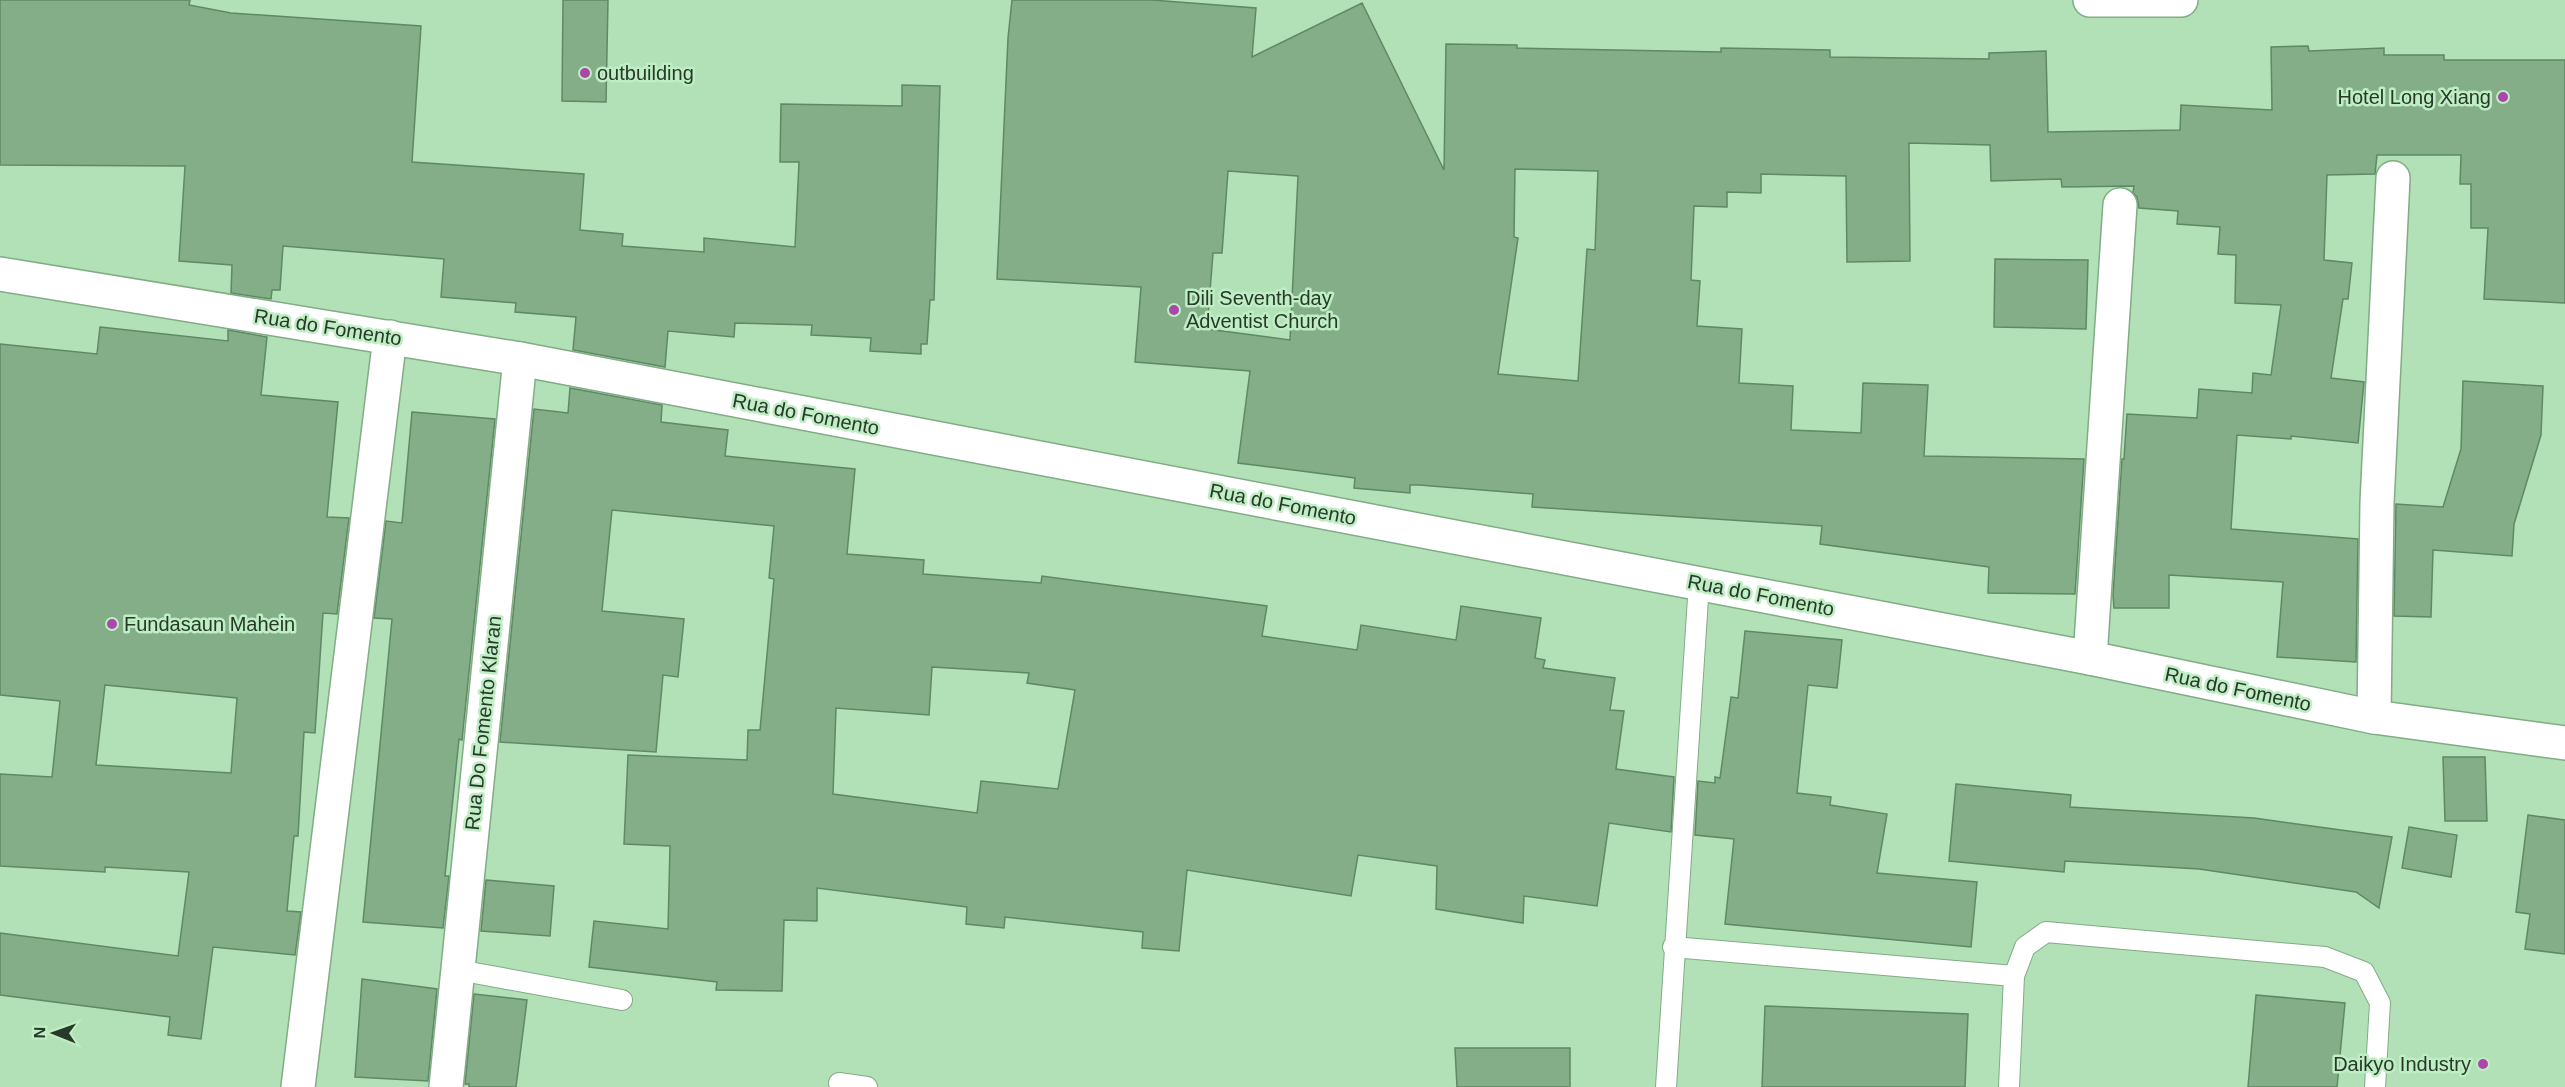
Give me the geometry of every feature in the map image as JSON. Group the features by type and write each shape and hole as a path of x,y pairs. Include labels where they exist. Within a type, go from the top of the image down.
{"street":[{"path":"2090,0 2181,0"},
{"path":"2374,717 2377,503 2393,178"},
{"path":"2090,658 2120,205"},
{"name":"Rua do Fomento","path":"0,274 520,359 2090,658 2374,717 2565,743"},
{"path":"298,1087 390,337"},
{"name":"Rua Do Fomento Klaran","path":"446,1087 520,359"}],"lane":[{"path":"1666,1087 1673,947 1699,583"},
{"path":"2009,1087 2014,976 2025,947 2046,932 2325,957 2364,972 2380,1003 2375,1087"},
{"path":"1673,947 2014,976"},
{"path":"458,970 622,1000"},
{"path":"839,1083 867,1087"}],"building":[{"path":"0,0 190,0 189,5 231,13 421,26 412,162 584,174 580,230 623,234 622,246 704,252 704,238 795,247 799,162 780,162 781,104 902,106 902,85 940,86 934,300 930,300 927,344 921,344 921,354 870,351 871,338 811,335 812,325 735,323 734,337 668,331 665,367 573,350 576,317 515,312 516,303 441,297 444,259 283,246 280,290 272,290 271,299 231,293 232,265 179,261 185,166 0,165"},
{"path":"563,0 608,0 606,102 562,101"},
{"path":"1012,0 1152,0 1256,8 1252,57 1362,3 1444,170 1446,44 1517,45 1517,48 1721,52 1721,48 1830,50 1830,57 1989,59 1989,53 2046,51 2048,132 2180,130 2181,105 2272,110 2271,47 2308,46 2309,51 2384,48 2384,55 2444,55 2444,60 2565,60 2565,303 2484,299 2488,228 2471,228 2471,184 2460,184 2461,155 2377,155 2375,174 2327,175 2324,260 2352,263 2348,299 2343,299 2331,378 2364,382 2358,443 2291,436 2291,439 2237,435 2231,529 2358,539 2356,662 2277,657 2283,582 2169,575 2169,608 2114,608 2122,459 2124,459 2127,414 2197,418 2199,389 2252,393 2253,373 2271,375 2281,305 2235,303 2236,255 2218,254 2220,227 2177,224 2178,211 2139,208 2137,197 2133,193 2134,186 2062,187 2061,179 1991,181 1990,145 1909,143 1910,261 1847,262 1846,176 1761,174 1761,193 1727,192 1727,207 1694,206 1691,280 1700,281 1697,326 1742,329 1739,383 1793,386 1791,430 1861,433 1863,383 1928,385 1924,456 2084,459 2075,594 1988,593 1989,567 1820,544 1822,526 1532,507 1533,494 1419,485 1410,485 1410,493 1354,488 1355,478 1238,463 1250,371 1135,362 1141,287 997,279 1008,38","holes":["1515,169 1598,171 1595,250 1587,249 1578,381 1498,374 1518,238 1514,237","1228,171 1298,176 1290,340 1207,329 1213,253 1222,253"]},
{"path":"1995,259 2088,260 2086,329 1994,327"},
{"path":"100,327 228,341 228,330 267,337 261,395 338,402 327,517 349,518 337,614 323,613 315,733 304,732 298,836 294,836 287,911 301,912 295,955 213,947 201,1039 168,1035 170,1017 0,995 0,933 178,956 189,872 105,867 105,872 0,866 0,774 52,777 60,701 0,695 0,344 97,354","holes":["105,685 237,698 231,773 96,765"]},
{"path":"2463,381 2543,386 2541,435 2514,524 2512,556 2433,550 2431,617 2394,616 2396,504 2443,507 2461,449"},
{"path":"570,388 662,405 661,422 728,430 725,456 855,469 847,554 924,560 923,574 1041,583 1042,576 1267,606 1262,636 1357,650 1361,625 1456,640 1461,606 1541,618 1535,658 1545,660 1543,668 1615,678 1610,710 1624,711 1616,769 1674,777 1671,832 1609,823 1597,906 1524,896 1523,923 1436,909 1437,866 1358,855 1351,896 1187,870 1179,951 1142,948 1143,932 1005,917 1004,928 966,924 967,907 817,888 817,921 784,920 782,991 716,990 717,982 589,967 594,921 668,929 670,846 624,844 628,755 747,760 748,730 760,730 774,579 769,578 774,526 612,510 602,611 684,619 678,677 663,675 656,752 500,742 534,409 568,413","holes":["932,667 1029,673 1027,683 1075,690 1058,789 981,781 977,813 833,794 836,708 929,715"]},
{"path":"412,412 495,419 462,740 459,739 445,876 449,876 443,928 363,922 392,619 374,618 386,521 402,523"},
{"path":"1745,631 1842,640 1837,688 1808,685 1797,793 1831,797 1830,805 1887,814 1877,873 1977,882 1971,947 1725,924 1734,839 1695,835 1698,781 1715,783 1715,777 1720,778 1731,697 1738,698"},
{"path":"2443,757 2485,757 2487,821 2445,821"},
{"path":"1956,784 2071,795 2070,807 2254,818 2392,837 2379,908 2356,892 2199,869 2065,861 2064,872 1949,861"},
{"path":"2528,815 2565,820 2565,954 2525,949 2530,914 2516,912"},
{"path":"2409,827 2457,835 2451,877 2402,868"},
{"path":"486,880 554,886 550,936 481,931"},
{"path":"362,979 437,989 428,1081 355,1077"},
{"path":"474,994 527,1000 516,1087 469,1087 469,1084 465,1084"},
{"path":"2256,995 2345,1003 2337,1087 2248,1087"},
{"path":"1765,1006 1968,1014 1965,1087 1762,1087"},
{"path":"1455,1048 1570,1048 1570,1087 1457,1087"}],"place":[{"name":"outbuilding","path":"585,73"},
{"name":"Hotel Long Xiang","path":"2503,97"},
{"name":"Dili Seventh-day Adventist Church","path":"1174,310"},
{"name":"Fundasaun Mahein","path":"112,624"},
{"name":"Daikyo Industry","path":"2483,1064"}]}
